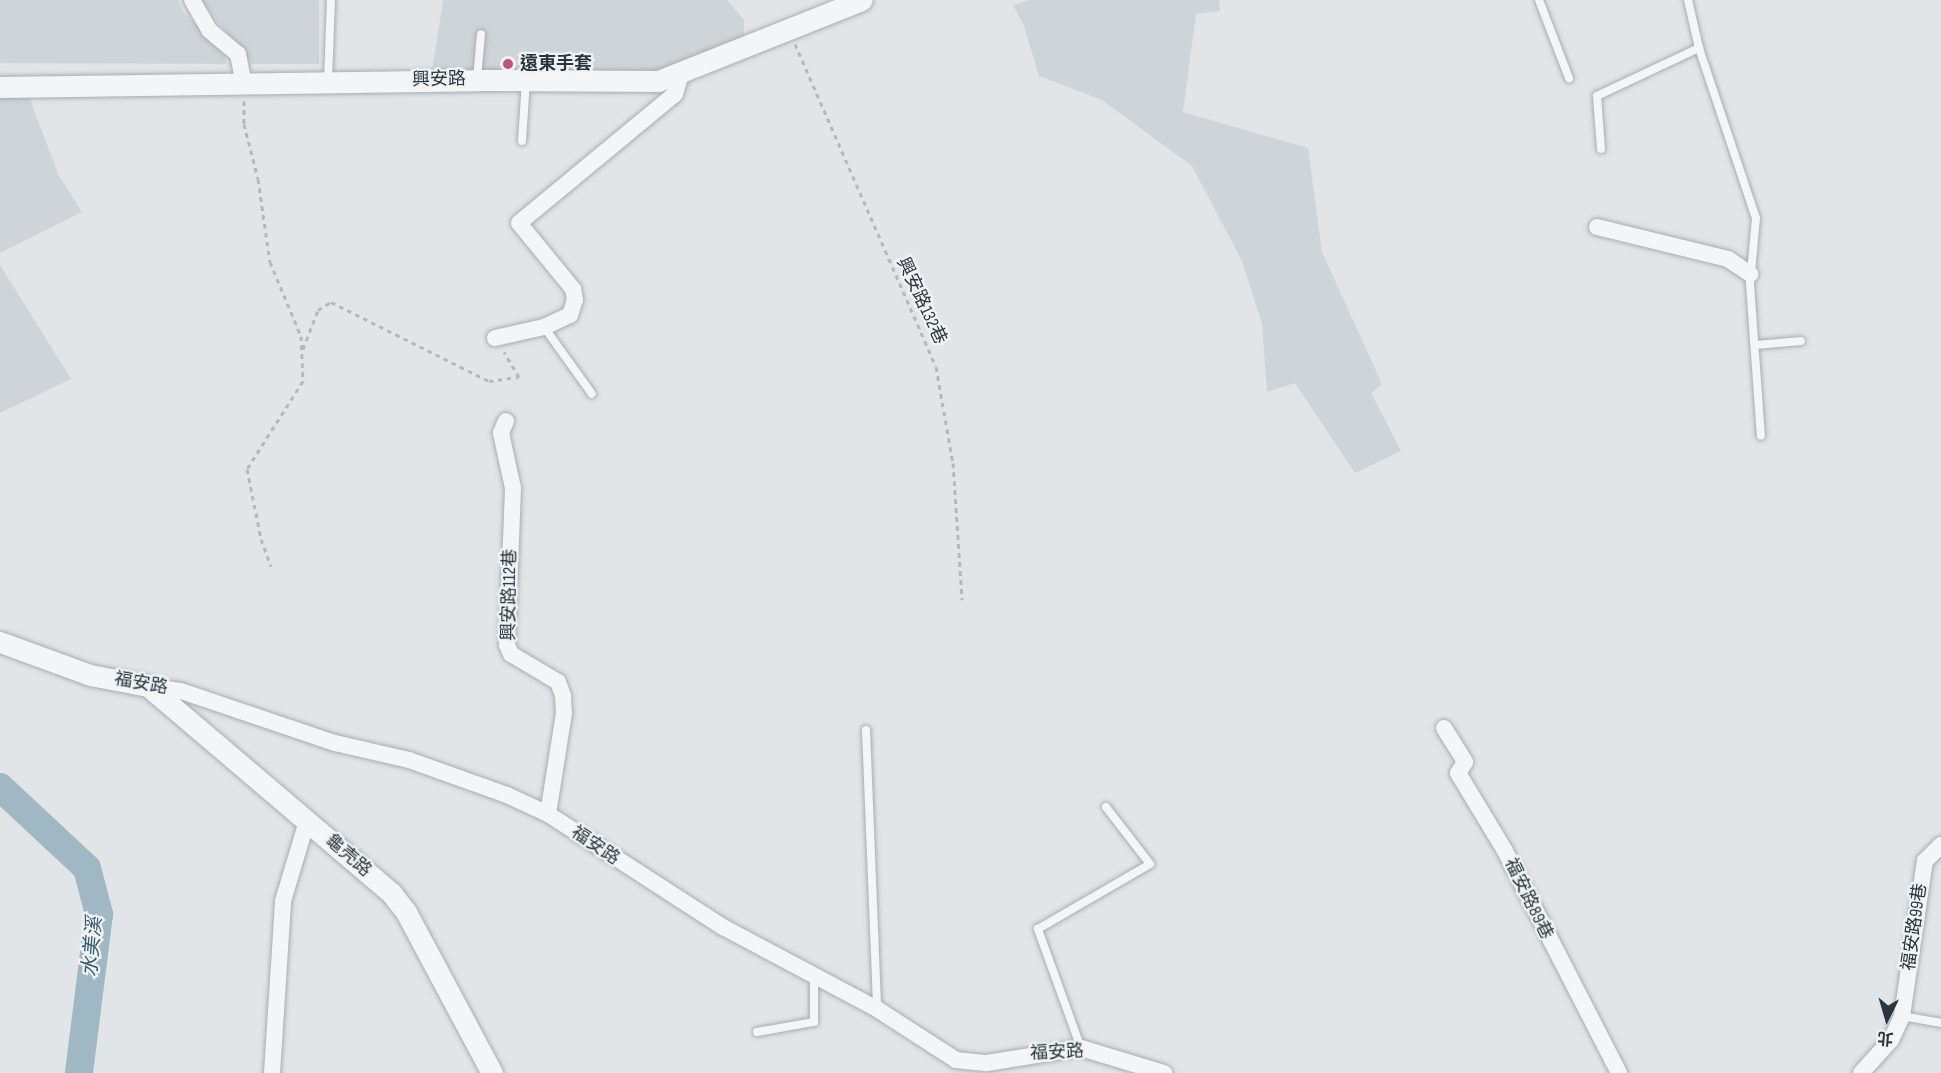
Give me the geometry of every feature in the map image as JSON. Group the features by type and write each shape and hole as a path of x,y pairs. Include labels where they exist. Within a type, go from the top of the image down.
{"street":[{"path":"192,0 209,30 238,54 244,85"},
{"name":"興安路","path":"0,87 244,85 328,81 658,81 789,32 862,0"},
{"path":"495,338 544,327 570,315 575,300 573,289 519,223 675,94 681,74"},
{"path":"1597,227 1728,260 1750,274"},
{"name":"興安路112巷","path":"506,421 501,433 513,488 507,645 511,654 558,682 563,696 564,714 548,814"},
{"name":"福安路","path":"0,642 90,675 181,691 335,743 409,760 507,795 548,814 664,892 877,1009 956,1060 991,1068 1081,1048 1164,1073"},
{"name":"龜壳路","path":"148,686 392,894 406,912 492,1073"},
{"name":"福安路89巷","path":"1444,728 1465,762 1458,773 1505,851 1558,961 1619,1073"},
{"path":"272,1073 283,902 307,821"},
{"name":"福安路99巷","path":"1861,1073 1891,1040 1902,1016 1925,861 1941,844"}],"lane":[{"path":"328,81 332,0"},
{"path":"1539,0 1569,78"},
{"path":"1688,0 1699,48 1756,218 1750,274 1751,334 1756,345 1761,436"},
{"path":"477,80 481,34"},
{"path":"1601,149 1597,96 1699,48"},
{"path":"522,141 526,80"},
{"path":"544,327 592,394"},
{"path":"1756,345 1801,341"},
{"path":"866,730 877,1009"},
{"path":"1081,1048 1038,929 1150,864 1106,807"},
{"path":"757,1032 814,1022 814,976"},
{"path":"1902,1016 1941,1023"}],"path":[{"name":"興安路132巷","path":"789,32 936,367 953,463 962,600"},
{"path":"244,85 244,124 258,179 270,262 301,336 303,381 247,469 261,538 271,566"},
{"path":"302,354 312,321 318,310 331,303 489,381 519,376 495,338"}],"shaded area":[{"path":"0,0 178,0 182,11 225,53 226,64 0,63"},
{"path":"201,0 319,0 319,64 252,64"},
{"path":"443,0 727,0 744,20 744,45 649,77 431,77"},
{"path":"1029,0 1219,0 1220,11 1196,14 1183,112 1308,148 1322,252 1382,384 1371,393 1401,451 1355,473 1295,383 1267,392 1262,324 1242,261 1192,166 1102,100 1039,76 1024,26 1013,5"},
{"path":"27,92 59,176 82,212 0,253 0,93"},
{"path":"0,265 71,379 0,413"}],"waterway":[{"name":"水美溪","path":"0,787 87,868 99,914 79,1073"}],"place":[{"name":"遠東手套","path":"508,64"}]}
